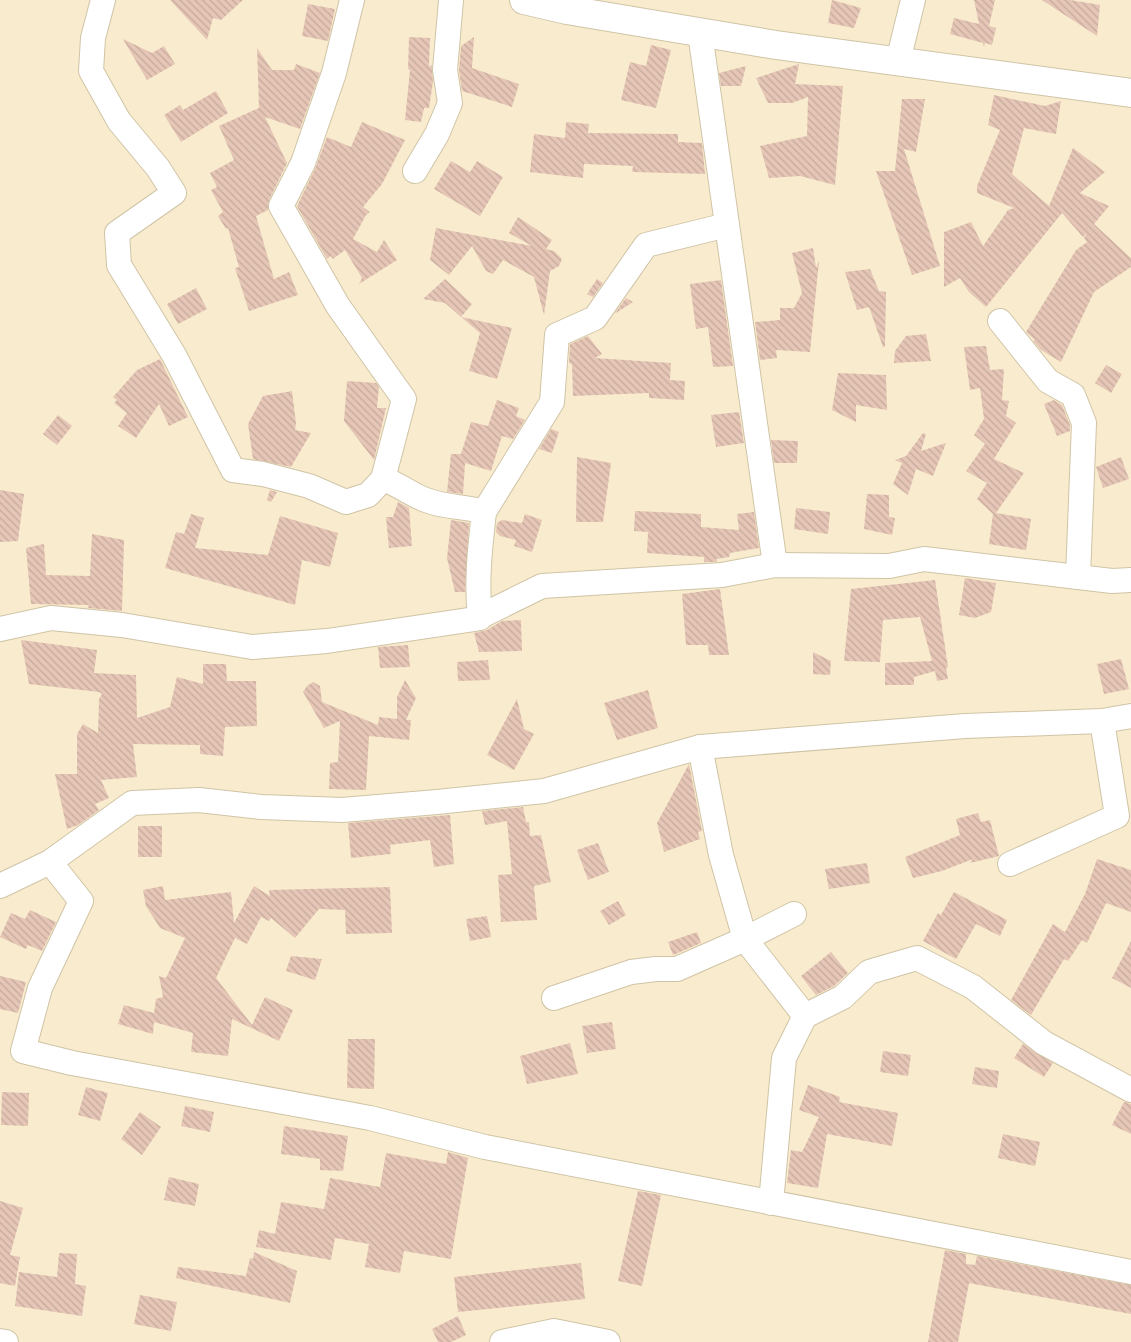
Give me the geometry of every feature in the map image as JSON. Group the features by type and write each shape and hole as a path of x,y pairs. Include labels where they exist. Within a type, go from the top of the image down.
{"street":[{"path":"104,0 93,38 91,71 119,121 158,168 174,192 117,232 118,265 174,355 234,470 263,474 309,486 346,502 368,495 383,479 404,399 338,306 281,206 303,163 334,73 352,0"},
{"path":"415,171 437,134 450,103 445,70 451,0"},
{"path":"524,0 569,5 700,33 1131,93"},
{"path":"898,61 914,0"},
{"path":"700,33 775,565"},
{"path":"480,618 478,560 484,512 552,402 557,335 595,318 646,245 727,225"},
{"path":"1000,321 1048,381 1073,395 1084,423 1078,577"},
{"path":"383,479 400,485 424,500 448,507 464,506 484,512"},
{"path":"0,629 51,618 122,625 252,647 327,641 480,618 542,586 722,575 775,565 889,566 924,559 1112,581 1131,580"},
{"path":"0,886 50,862 132,803 199,800 261,807 342,810 437,802 544,791 700,747 956,727 1102,721 1131,716"},
{"path":"1010,864 1117,816 1102,721"},
{"path":"700,747 721,855 746,940 805,1016"},
{"path":"50,862 81,901 40,988 23,1051 72,1063 370,1118 484,1147 1131,1272"},
{"path":"554,998 631,972 677,969 746,940 794,914"},
{"path":"771,1203 784,1058 805,1016 843,997 869,972 917,958 973,987 1044,1043 1131,1090"},
{"path":"502,1342 554,1331 608,1342"},
{"path":"0,1341 6,1342"}],"building":[{"path":"170,0 243,0 221,20 213,18 207,40"},
{"path":"832,0 861,8 854,28 828,23"},
{"path":"974,0 995,0 989,26 996,28 992,45 985,43 984,47 983,43 950,34 954,18 979,24"},
{"path":"1042,0 1070,0 1100,5 1097,36"},
{"path":"308,4 335,9 328,41 302,36"},
{"path":"409,37 430,38 429,67 432,65 433,82 429,108 424,108 421,122 405,120 410,70 408,69"},
{"path":"474,37 472,68 519,84 512,107 462,91 459,70 461,46"},
{"path":"123,39 152,53 164,46 175,64 147,80"},
{"path":"651,45 671,50 656,108 621,100 630,62 646,66"},
{"path":"257,48 272,70 294,70 296,64 320,73 300,129 265,117 287,163 269,200 268,210 256,216 274,279 289,272 298,295 249,311 235,268 239,267 228,228 226,229 218,216 223,212 211,190 217,187 210,173 234,160 219,126 259,108"},
{"path":"799,64 795,84 843,86 835,185 800,176 769,178 760,146 807,136 808,97 792,103 768,103 756,78"},
{"path":"746,66 741,86 721,86 719,73"},
{"path":"216,91 228,113 181,142 164,115 180,105 183,110"},
{"path":"994,95 1045,106 1061,101 1056,134 1024,128 1012,174 1049,206 1073,148 1105,172 1080,193 1109,206 1094,224 1131,258 1131,267 1094,292 1061,362 1041,350 1033,341 1035,340 1026,332 1076,250 1087,242 1084,238 1087,232 1083,237 1062,213 986,307 969,292 960,278 944,287 944,232 971,222 983,246 1008,210 1014,208 977,193 977,186 1000,130 988,125"},
{"path":"902,99 925,99 916,152 904,149 940,266 912,275 876,171 895,171"},
{"path":"362,122 405,140 382,184 363,207 370,212 366,215 353,239 377,252 384,240 397,260 359,284 362,278 345,250 333,259 331,256 327,259 297,206 315,169 327,137 351,147"},
{"path":"566,122 589,124 588,133 678,134 678,142 702,143 705,174 632,172 633,166 584,164 583,178 530,172 534,134 565,138"},
{"path":"451,161 470,172 477,161 503,177 480,216 434,189"},
{"path":"518,217 552,240 546,249 554,251 562,259 559,266 550,271 544,315 534,277 503,260 493,274 486,271 472,246 449,275 430,260 436,228 532,246 509,233"},
{"path":"813,248 816,268 819,261 810,352 776,350 777,358 760,360 755,322 780,320 780,308 794,308 802,293 792,253"},
{"path":"870,269 879,291 886,292 885,347 883,347 869,307 857,310 845,272"},
{"path":"445,279 472,304 461,317 445,303 423,299"},
{"path":"597,279 603,283 593,297 587,294"},
{"path":"721,280 733,366 713,367 708,327 696,329 690,284"},
{"path":"196,288 207,309 178,324 167,304"},
{"path":"626,298 633,302 615,313"},
{"path":"461,317 512,328 497,379 469,371 480,333"},
{"path":"926,334 931,361 894,363 895,351 906,336"},
{"path":"588,336 602,354 595,358 671,363 670,380 685,381 684,400 649,398 649,393 573,396 572,364 569,363 570,344"},
{"path":"986,346 990,370 1004,369 1002,400 1009,401 1006,416 1016,423 994,459 1024,473 996,513 1031,519 1026,550 989,544 993,514 977,499 987,483 966,471 985,444 974,435 984,419 980,388 970,390 964,347"},
{"path":"160,359 188,417 169,426 159,404 136,438 118,426 127,413 114,403 117,400 113,397 137,370"},
{"path":"1106,365 1122,374 1111,393 1095,383"},
{"path":"838,373 886,375 887,410 856,405 856,422 832,410"},
{"path":"347,381 376,383 379,387 377,408 386,408 374,460 344,421"},
{"path":"292,391 296,423 295,430 311,433 291,467 253,459 248,424 263,396"},
{"path":"497,400 519,408 516,416 525,420 513,439 502,436 491,471 465,463 463,494 447,492 451,454 461,454 471,422 488,426"},
{"path":"1054,400 1062,405 1070,425 1070,431 1057,436 1044,404"},
{"path":"739,412 744,443 716,447 711,415"},
{"path":"58,415 72,426 57,445 43,434"},
{"path":"551,429 559,432 552,453 539,449"},
{"path":"923,433 926,434 921,451 946,443 933,476 916,469 908,495 893,484 902,463 895,460 906,456"},
{"path":"771,440 798,441 797,463 774,463"},
{"path":"577,457 611,463 603,522 576,522"},
{"path":"1121,457 1129,479 1103,488 1096,467"},
{"path":"0,490 24,494 18,541 0,542"},
{"path":"270,490 277,492 271,502 267,500"},
{"path":"867,494 889,495 889,517 895,518 892,535 864,529"},
{"path":"398,502 409,508 412,546 389,548 386,517 393,517"},
{"path":"796,508 830,512 828,534 794,529"},
{"path":"635,511 701,514 701,527 739,530 737,514 754,512 759,548 730,553 729,557 716,559 717,562 704,562 704,557 647,553 648,532 634,531"},
{"path":"191,514 204,518 195,548 268,555 280,516 338,533 330,567 302,560 295,605 165,568 176,532 184,534"},
{"path":"525,514 542,520 532,552 514,546 516,540 500,536 496,532 497,523 502,520 522,523"},
{"path":"451,520 469,523 465,592 455,592 447,558"},
{"path":"92,534 124,540 122,611 88,608 89,605 31,604 26,548 44,544 46,575 90,576"},
{"path":"965,578 996,583 991,612 975,618 959,615"},
{"path":"935,580 948,667 946,668 948,679 937,681 935,671 914,677 914,685 885,685 885,663 932,661 920,617 883,620 880,662 844,661 851,589"},
{"path":"720,589 729,655 709,655 708,645 686,645 682,594"},
{"path":"521,620 522,651 479,652 474,633 487,630 502,621"},
{"path":"21,640 97,650 94,673 136,675 137,718 170,707 177,677 203,684 203,664 226,664 227,681 256,681 257,726 225,727 223,756 200,754 200,745 133,744 137,777 101,780 109,798 95,804 99,810 78,825 67,829 55,774 77,774 77,734 83,724 98,733 99,699 102,694 99,692 29,684"},
{"path":"408,645 410,667 380,668 378,647"},
{"path":"813,652 831,661 830,675 813,674"},
{"path":"1121,659 1129,689 1104,694 1097,664"},
{"path":"488,660 490,680 458,681 457,662"},
{"path":"405,680 416,698 406,720 411,720 409,740 369,736 366,790 329,789 330,763 338,762 340,721 324,728 303,692 307,686 313,682 320,686 322,702 378,725 379,717 397,719 397,697"},
{"path":"648,690 658,728 617,740 604,703"},
{"path":"517,699 524,729 534,734 514,770 487,755"},
{"path":"689,764 702,831 698,832 700,839 664,852 657,823"},
{"path":"523,807 526,822 529,822 530,836 541,835 551,882 534,886 537,920 501,922 498,875 512,874 507,821 485,825 482,811"},
{"path":"978,813 981,822 990,820 999,856 970,863 973,859 942,871 913,878 905,857 960,835 956,819"},
{"path":"450,815 454,864 434,867 430,840 390,845 391,854 351,858 348,823"},
{"path":"138,826 162,826 162,857 138,857"},
{"path":"598,843 609,872 588,880 577,850"},
{"path":"1097,859 1131,870 1131,912 1106,903 1087,943 1082,940 1068,961 1064,959 1031,1015 1011,1000 1053,924 1065,932 1085,894"},
{"path":"867,863 870,883 829,889 825,869"},
{"path":"163,886 165,900 231,892 234,923 254,886 270,896 269,890 390,887 392,933 346,934 345,910 319,909 295,938 271,918 269,921 261,917 247,944 235,938 216,978 252,1025 265,997 293,1010 279,1041 232,1019 228,1056 191,1052 193,1033 154,1022 153,1034 118,1024 124,1005 154,1013 156,999 163,997 159,976 166,978 185,938 160,928 146,906 143,890"},
{"path":"954,892 1007,920 1000,936 976,924 956,959 923,941 938,913 941,915"},
{"path":"618,901 626,915 609,925 600,911"},
{"path":"30,910 56,922 42,951 28,945 26,949 0,937 11,913 25,919"},
{"path":"487,916 491,937 470,941 466,919"},
{"path":"697,932 701,943 673,955 668,942"},
{"path":"1131,941 1131,988 1112,978"},
{"path":"831,952 848,973 834,986 816,995 801,976"},
{"path":"291,956 322,959 315,980 286,971"},
{"path":"0,976 26,982 18,1013 0,1009"},
{"path":"612,1022 616,1049 587,1053 582,1026"},
{"path":"348,1039 375,1039 374,1089 347,1088"},
{"path":"570,1043 578,1074 527,1084 520,1056"},
{"path":"1023,1044 1053,1063 1044,1077 1014,1058"},
{"path":"883,1051 911,1055 908,1076 880,1072"},
{"path":"975,1067 999,1071 997,1088 972,1084"},
{"path":"808,1085 840,1097 839,1102 898,1113 892,1146 827,1134 818,1188 787,1183 791,1150 802,1152 819,1117 799,1110"},
{"path":"86,1087 108,1093 100,1121 78,1115"},
{"path":"2,1092 29,1093 28,1126 1,1125"},
{"path":"1124,1102 1131,1104 1131,1134 1112,1125"},
{"path":"185,1106 214,1112 210,1132 181,1126"},
{"path":"140,1112 161,1127 142,1155 121,1139"},
{"path":"284,1126 348,1136 343,1171 320,1170 320,1159 281,1154"},
{"path":"1003,1134 1040,1142 1035,1166 998,1158"},
{"path":"448,1152 468,1158 451,1259 404,1251 400,1273 365,1267 369,1244 335,1238 331,1260 256,1247 259,1230 275,1234 281,1202 324,1209 330,1178 380,1187 386,1153 446,1164"},
{"path":"169,1177 199,1184 195,1206 164,1200"},
{"path":"638,1191 661,1195 642,1286 618,1281"},
{"path":"0,1201 23,1208 10,1255 20,1257 15,1286 0,1283"},
{"path":"945,1250 966,1254 966,1264 975,1265 977,1256 1131,1285 1131,1314 969,1283 958,1342 928,1342"},
{"path":"254,1252 297,1271 290,1303 176,1278 178,1267 246,1276 250,1258 253,1259"},
{"path":"59,1253 77,1254 75,1284 86,1286 82,1316 15,1306 19,1272 57,1277"},
{"path":"581,1263 585,1299 458,1312 454,1277"},
{"path":"140,1295 177,1302 171,1331 134,1324"},
{"path":"458,1316 466,1335 451,1342 438,1342 432,1329"}]}
